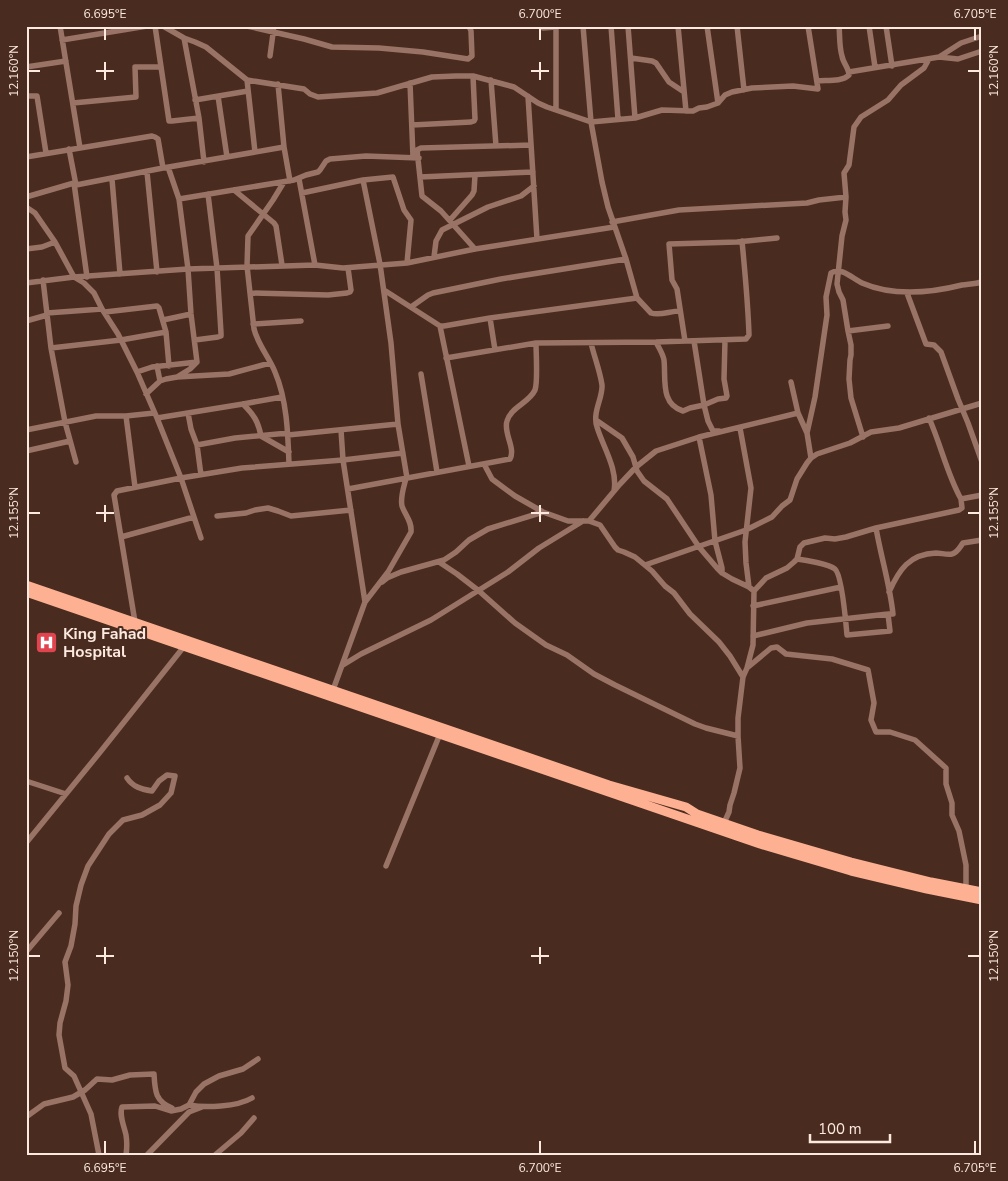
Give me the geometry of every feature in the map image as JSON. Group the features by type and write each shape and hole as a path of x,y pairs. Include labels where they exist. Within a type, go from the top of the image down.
{"main road":[{"path":"26,585 135,622 186,643 440,734 760,844 851,871 982,900"},
{"path":"26,592 333,690 609,785 686,807 698,814 758,835 851,862 931,882 982,892"}],"street":[{"path":"60,26 80,148"},
{"path":"62,40 147,26"},
{"path":"155,26 169,121 199,118"},
{"path":"163,26 184,38 206,47 247,80 304,89 314,96 376,93 432,77 474,76 514,87 542,105 591,122 636,118 662,110 694,112 699,108 718,104 725,95 744,90 793,86 818,89 808,26"},
{"path":"247,26 274,29 332,47 423,52 468,59 472,56 469,26"},
{"path":"541,26 543,28 556,27 556,110"},
{"path":"583,26 591,122 602,182 613,224 626,259 637,298 654,314 680,311"},
{"path":"611,26 618,119"},
{"path":"628,26 636,118"},
{"path":"678,26 686,111"},
{"path":"708,26 718,104"},
{"path":"737,26 744,90"},
{"path":"817,81 843,79 849,76 841,53 839,26"},
{"path":"869,26 875,67"},
{"path":"886,26 892,66"},
{"path":"270,56 274,29"},
{"path":"938,57 961,43 982,36"},
{"path":"184,38 199,118 204,162"},
{"path":"849,72 938,57 958,59 982,51"},
{"path":"631,58 656,63 669,82 684,92"},
{"path":"863,437 851,398 849,379 851,345 843,300 838,288 842,236 846,220 844,173 849,165 854,127 861,117 888,100 901,85 924,68 929,59"},
{"path":"27,65 66,61"},
{"path":"73,104 136,97 135,67 160,67"},
{"path":"412,125 474,121 474,76"},
{"path":"247,80 255,152"},
{"path":"491,80 496,146"},
{"path":"410,83 412,125 422,196 441,211 475,249"},
{"path":"278,84 287,182 248,236 248,266 256,337 275,372 282,396 288,434 289,464"},
{"path":"195,100 248,91"},
{"path":"26,96 37,96 46,153"},
{"path":"218,96 227,158"},
{"path":"528,96 537,239"},
{"path":"26,157 152,136 158,139 166,168 179,198 197,362"},
{"path":"416,158 417,150 419,149 531,145"},
{"path":"26,196 75,184 112,179 284,147"},
{"path":"69,149 87,276"},
{"path":"179,198 299,179 306,174 318,172 326,161 330,159 366,156 416,158"},
{"path":"147,172 157,272"},
{"path":"420,177 533,172"},
{"path":"434,257 438,236 452,222 474,191 475,175"},
{"path":"302,192 363,180 394,177 404,210 410,220 407,263"},
{"path":"112,179 120,274"},
{"path":"299,179 315,265"},
{"path":"333,690 366,602 388,572 411,532 411,524 401,498 407,478 398,424 384,290 363,180"},
{"path":"452,222 521,196 534,186"},
{"path":"234,190 276,226 282,266"},
{"path":"195,340 218,338 221,336 218,268 208,194"},
{"path":"26,283 87,276 188,269 315,265 348,268 407,263 678,210 807,203 846,197"},
{"path":"26,207 35,213 56,242 74,278 84,283 94,293 121,340 137,372 181,478 201,538"},
{"path":"26,215 35,213"},
{"path":"685,341 677,289 672,280 669,244 777,238"},
{"path":"446,358 536,344 746,339 749,335 742,241"},
{"path":"26,249 42,247 56,242"},
{"path":"411,307 432,293 626,259"},
{"path":"250,293 347,293 351,290 348,268"},
{"path":"807,432 814,397 826,315 827,289 831,273 839,270 862,283 908,293 936,291 982,282"},
{"path":"43,280 51,348 65,422 76,462"},
{"path":"384,290 440,326 637,298"},
{"path":"908,293 926,344 934,345 941,352 982,462"},
{"path":"26,321 47,314 157,306 166,332 169,366"},
{"path":"162,320 191,314"},
{"path":"490,318 494,350"},
{"path":"254,324 301,321"},
{"path":"440,326 469,466"},
{"path":"848,331 888,326"},
{"path":"51,348 121,340 166,332"},
{"path":"656,342 663,357 664,382 668,401 683,411 726,398 724,379 725,340"},
{"path":"694,341 708,421 713,432 732,430"},
{"path":"591,343 602,386 596,409 597,427 612,470 615,485 613,493"},
{"path":"348,489 484,464 511,457 512,453 506,424 511,413 535,390 536,344"},
{"path":"137,372 157,366 197,362"},
{"path":"177,377 197,362"},
{"path":"146,394 160,381 177,377 229,374 270,363"},
{"path":"157,366 160,381"},
{"path":"421,374 437,472"},
{"path":"791,382 798,413 807,432 811,458"},
{"path":"26,430 96,416 188,413 282,396"},
{"path":"243,404 260,426 261,436"},
{"path":"645,565 746,530 772,517 790,500 797,479 811,458 817,454 850,443 877,431 899,428 982,404"},
{"path":"188,413 197,444 201,475"},
{"path":"343,665 361,654 431,620 508,572 539,548 587,521 636,467 656,451 798,413"},
{"path":"126,416 135,487"},
{"path":"751,589 766,578 787,568 796,559 800,547 804,543 825,538 846,537 962,508 935,430 929,418"},
{"path":"596,420 622,438 644,481 667,499 699,546 722,573 751,589"},
{"path":"197,444 234,438 398,424"},
{"path":"724,823 729,812 740,768 738,718 743,677 753,645 753,606 746,563 746,530 751,488 740,428"},
{"path":"341,430 343,460 366,602"},
{"path":"261,436 288,452"},
{"path":"699,438 711,494 715,541 722,573"},
{"path":"26,451 70,441"},
{"path":"135,622 114,495 117,491 242,468 403,453"},
{"path":"484,464 492,480 543,512 568,521 587,521 600,525 618,550 630,554 645,565 674,593 690,614 719,642 743,677"},
{"path":"960,499 982,495"},
{"path":"217,516 246,513 268,508 291,516 351,510"},
{"path":"377,586 388,578 410,568 439,562 488,529 543,512"},
{"path":"121,537 194,517"},
{"path":"753,636 807,623 893,614 892,598 889,592 876,528"},
{"path":"889,592 899,572 916,558 937,553 952,554 963,543 982,540"},
{"path":"796,559 836,569 841,587 846,635 890,631 888,614"},
{"path":"439,562 479,591 515,623 546,645 567,655 594,674 694,724 738,736"},
{"path":"753,606 841,587"},
{"path":"26,843 186,643"},
{"path":"747,668 771,648 777,647 786,654 832,659 868,670 874,703 871,720 876,732 890,732 915,740 946,768 946,784 952,802 952,815 959,831 966,865 966,889"},
{"path":"386,866 440,734"},
{"path":"99,1155 91,1114 74,1076 65,1068 59,1035 68,985 66,962 75,924 76,906 88,866 109,834 123,820 142,815 160,805 171,793 175,776 167,775 159,781 152,791 139,789 130,783 127,778"},
{"path":"26,781 66,794"},
{"path":"26,785 33,783"},
{"path":"26,952 59,913"},
{"path":"126,1155 126,1134 120,1112 122,1107 155,1106 171,1111 182,1109 189,1105 196,1092 204,1084 219,1076 243,1069 258,1059"},
{"path":"26,1117 44,1104 73,1097 97,1079 112,1080 130,1075 154,1074 156,1094 159,1100 172,1108 182,1109"},
{"path":"147,1155 189,1112 202,1108 246,1102 252,1098"},
{"path":"189,1105 202,1108"},
{"path":"215,1155 241,1133 254,1118"}],"place":[{"name":"King Fahad Hospital","path":"47,643"}]}
